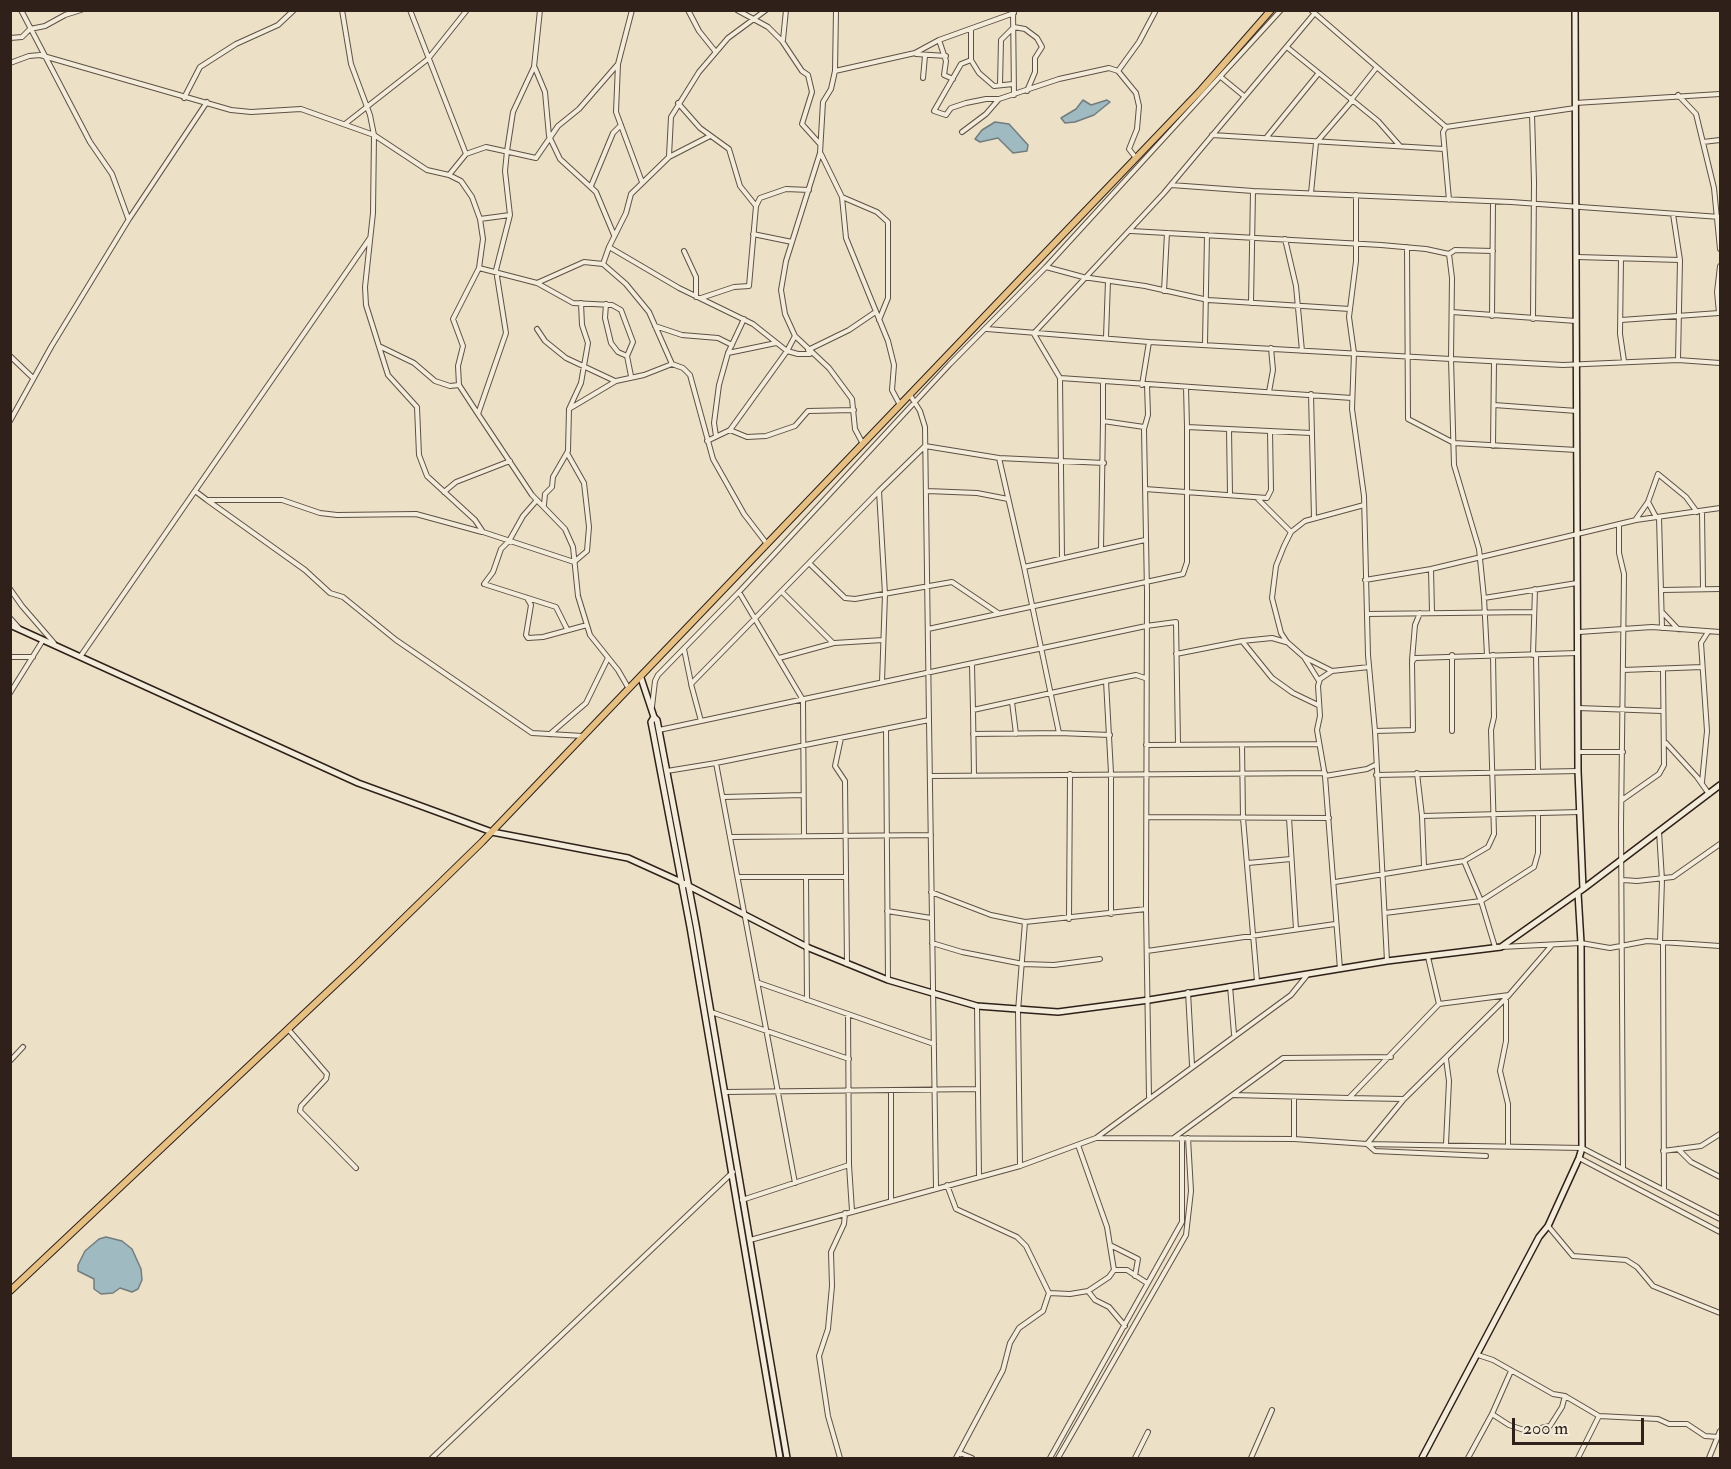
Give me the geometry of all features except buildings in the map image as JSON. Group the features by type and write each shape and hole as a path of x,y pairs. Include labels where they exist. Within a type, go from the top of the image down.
{"main road":[{"path":"10,1291 288,1029 492,831 585,737 1201,90 1270,10"}],"street":[{"path":"21,10 85,132 112,174 129,219"},
{"path":"30,28 45,26 65,15 81,10"},
{"path":"184,98 200,67 236,44 278,25 294,10"},
{"path":"342,10 351,64 367,107 374,135 371,238 365,287 370,320 381,347 388,375 413,401 419,412 422,467 433,483 475,520 483,532"},
{"path":"410,10 466,154"},
{"path":"345,124 428,59 467,10"},
{"path":"478,414 506,333 496,270 510,215 505,171 507,151 513,112 534,67 540,10"},
{"path":"632,10 618,64 616,112 642,182"},
{"path":"688,10 699,31 715,51"},
{"path":"736,10 755,19 782,41 810,80 812,92 802,124 821,145"},
{"path":"669,157 671,117 678,103 715,51 740,28 766,10"},
{"path":"782,41 786,10"},
{"path":"836,10 835,71 831,88 823,102 820,153 792,243 781,290 785,314 795,336 839,380 852,399 855,429 863,444"},
{"path":"1118,71 1139,42 1156,10"},
{"path":"780,1458 681,882 651,722 656,678 739,592 914,402 1046,267 1222,78 1281,10"},
{"path":"1422,1458 1539,1238 1548,1226 1582,1148 1575,10"},
{"path":"835,71 915,53 939,40 1014,12 1014,95"},
{"path":"1033,333 1083,277 1131,231 1171,185 1244,96 1288,48 1312,12 1446,127 1575,105 1678,95 1720,94"},
{"path":"1014,27 1025,29 1041,43 1035,58 1035,74 1027,91"},
{"path":"1000,86 1001,40 1014,27"},
{"path":"10,38 26,35 30,28"},
{"path":"971,29 971,60 992,85 1013,84"},
{"path":"939,40 946,56 944,75 953,79"},
{"path":"1288,48 1378,121 1401,146"},
{"path":"915,53 925,56 946,56"},
{"path":"10,63 29,56 46,57 184,98 241,112 301,109 374,135 427,170 449,175 467,189 480,219 483,239 479,268 453,319 463,346 458,366 459,385 537,500 568,535 573,547 578,596 586,625 594,642 630,690"},
{"path":"923,78 925,56"},
{"path":"971,60 961,64 934,111 946,115 951,108 966,103 999,99 1059,79 1104,68 1118,71 1135,89 1138,101 1137,129 1130,149 1136,158"},
{"path":"449,175 466,154 486,147 534,159 549,136 579,109 618,64"},
{"path":"534,67 546,100 549,136 560,159 591,186 602,200 614,236"},
{"path":"1311,193 1316,143 1377,67"},
{"path":"1266,138 1318,74"},
{"path":"1222,78 1244,96"},
{"path":"1678,95 1694,109 1720,217 1720,249"},
{"path":"962,132 986,114 999,99"},
{"path":"10,421 33,378 129,219 207,102"},
{"path":"678,103 710,136 729,149 740,186 756,206"},
{"path":"1532,114 1533,319"},
{"path":"591,186 613,133 621,125"},
{"path":"1446,127 1443,132 1449,200"},
{"path":"1211,135 1444,149"},
{"path":"603,264 626,213 631,194 669,157 710,136"},
{"path":"1702,142 1720,140"},
{"path":"820,153 828,164 842,197 846,238 872,300 874,313 879,320 894,364 891,390 900,405"},
{"path":"1171,185 1720,217"},
{"path":"698,298 749,286 756,206 760,198 793,188 808,190"},
{"path":"1251,303 1253,191"},
{"path":"1356,195 1356,244 1349,323 1354,353 1352,398 1364,505 1369,668 1375,731 1380,874 1387,961"},
{"path":"842,197 877,212 888,222 888,298 879,320"},
{"path":"1492,316 1493,202"},
{"path":"1673,214 1680,260 1678,360"},
{"path":"480,219 510,215"},
{"path":"1131,231 1407,247 1449,254 1455,250 1492,251"},
{"path":"1164,291 1167,233"},
{"path":"753,234 792,243"},
{"path":"1205,344 1208,300 1207,235"},
{"path":"81,657 371,238"},
{"path":"1285,239 1298,306 1302,351"},
{"path":"609,247 698,298 744,319 787,351 798,354 810,352 874,313"},
{"path":"1407,247 1407,417 1431,433 1454,443 1577,450"},
{"path":"684,251 696,277 698,298"},
{"path":"1449,254 1452,278 1451,359 1455,474 1480,557 1487,655"},
{"path":"1577,256 1680,260"},
{"path":"1621,259 1620,334 1624,361"},
{"path":"537,282 584,262 603,264 639,298 649,312 672,364"},
{"path":"1621,320 1719,313 1717,292 1720,266"},
{"path":"1046,267 1083,277 1208,300 1350,309"},
{"path":"479,268 496,270 537,282 573,303 606,304 621,310 633,342 627,356 631,376"},
{"path":"1106,337 1108,281"},
{"path":"543,505 545,494 552,487 553,477 567,453 569,409 581,383 588,340 582,325 581,303"},
{"path":"606,304 605,318 611,343 618,352 627,356"},
{"path":"1452,312 1577,321"},
{"path":"716,436 716,404 728,353 744,319"},
{"path":"655,326 682,335 718,338 732,345"},
{"path":"537,329 560,354 616,381"},
{"path":"987,329 1149,342 1494,362 1577,365 1678,360 1720,363"},
{"path":"1033,333 1060,378 1062,558"},
{"path":"707,441 730,430 787,351 795,336"},
{"path":"728,353 776,342"},
{"path":"1149,342 1144,385 1148,415 1144,427 1147,581 1146,909 1149,1097"},
{"path":"381,347 414,363 435,381 447,385 459,385"},
{"path":"1269,392 1273,370 1271,348"},
{"path":"10,356 33,378"},
{"path":"1493,446 1494,362"},
{"path":"569,409 616,381 644,375 672,364 683,368 690,375 707,441 724,480 744,514 767,545"},
{"path":"1060,378 1103,383 1352,398"},
{"path":"1101,549 1104,463 1103,383"},
{"path":"928,629 1179,576 1185,572 1188,493 1186,387"},
{"path":"1311,394 1314,518"},
{"path":"910,395 924,418 927,491 929,584 927,673 931,776 936,1188"},
{"path":"1494,405 1577,411"},
{"path":"730,430 747,436 766,436 795,426 808,411 854,410"},
{"path":"1103,421 1144,427"},
{"path":"1187,427 1311,433"},
{"path":"1229,429 1230,494"},
{"path":"1145,489 1267,498 1270,493 1270,431"},
{"path":"925,446 999,458 1104,463"},
{"path":"691,684 925,446"},
{"path":"567,453 584,483 589,527 587,552 574,562"},
{"path":"999,458 1059,733"},
{"path":"444,492 456,482 510,461"},
{"path":"1636,520 1648,502 1658,474 1686,497 1700,512 1703,588"},
{"path":"195,491 305,570 330,593 343,597 360,614 439,671 532,733 572,734 585,737"},
{"path":"879,491 885,594 882,682"},
{"path":"927,491 977,494 1008,499"},
{"path":"1257,498 1291,532"},
{"path":"207,500 282,500 320,513 337,515 416,514 483,532 574,562"},
{"path":"537,500 523,516 510,541 501,549 493,572 484,584 558,609 567,629"},
{"path":"1648,502 1658,517 1662,628"},
{"path":"1364,505 1314,518 1291,532 1276,566 1272,590 1277,624 1287,642 1304,657 1332,671 1369,668"},
{"path":"1365,580 1431,569 1636,520 1720,508"},
{"path":"1619,524 1619,554 1624,574 1621,630 1623,670 1623,1169"},
{"path":"1024,567 1145,540"},
{"path":"809,563 845,598 955,582 999,614"},
{"path":"1431,569 1432,612"},
{"path":"1484,598 1577,583"},
{"path":"10,589 54,644"},
{"path":"1535,589 1533,612 1538,771"},
{"path":"1662,590 1720,589"},
{"path":"739,592 803,700 804,836"},
{"path":"782,592 834,643"},
{"path":"526,598 531,605 527,637 543,637 586,625"},
{"path":"1367,614 1533,612"},
{"path":"1662,612 1678,630"},
{"path":"1375,731 1413,730 1412,660 1415,625 1420,613"},
{"path":"10,618 20,629"},
{"path":"659,730 1146,626 1176,622 1178,744"},
{"path":"10,625 44,638 358,783 492,831 628,858 688,885 809,948 888,980 977,1006 1018,1011 1058,1012 1149,1000 1387,961 1498,948 1581,943 1603,948 1640,941 1720,946"},
{"path":"1579,632 1662,628 1720,632"},
{"path":"1691,631 1701,641"},
{"path":"1702,782 1707,731 1701,641 1708,632"},
{"path":"10,693 44,638"},
{"path":"1176,654 1242,641 1272,638 1287,642"},
{"path":"779,658 834,643 883,640"},
{"path":"1242,641 1272,678 1293,693 1319,705"},
{"path":"683,649 701,721"},
{"path":"1412,660 1416,657 1452,655 1579,653"},
{"path":"1452,655 1452,731"},
{"path":"1335,882 1464,861 1492,842 1495,815 1491,730 1494,717 1493,655"},
{"path":"10,657 33,657"},
{"path":"1304,657 1319,681 1319,744 1325,774 1340,969"},
{"path":"550,734 586,704 608,658"},
{"path":"972,664 974,775"},
{"path":"1623,670 1702,668"},
{"path":"1622,800 1662,771 1665,742 1662,711 1663,670"},
{"path":"1319,681 1332,671"},
{"path":"973,710 1136,675 1146,679"},
{"path":"640,678 659,730 711,1012 787,1458"},
{"path":"1106,681 1111,773 1111,914"},
{"path":"1011,702 1017,734"},
{"path":"1578,708 1662,711"},
{"path":"1612,709 1623,720"},
{"path":"666,771 929,720"},
{"path":"886,729 888,980"},
{"path":"973,734 1110,735"},
{"path":"841,738 835,766 845,781 847,964"},
{"path":"1665,742 1702,782 1709,795"},
{"path":"1146,745 1319,744"},
{"path":"1242,745 1243,818 1257,981"},
{"path":"1578,752 1623,752"},
{"path":"716,763 795,1184"},
{"path":"931,776 1111,773 1325,774 1367,769 1376,764"},
{"path":"1376,775 1578,771"},
{"path":"1417,773 1424,866"},
{"path":"1069,919 1071,774"},
{"path":"1498,948 1581,891 1720,785"},
{"path":"724,797 803,795"},
{"path":"1422,816 1538,815 1580,812"},
{"path":"1385,914 1481,901 1534,867 1538,853 1538,815"},
{"path":"1147,817 1329,818"},
{"path":"1289,818 1296,929"},
{"path":"1659,831 1662,879 1664,1190"},
{"path":"731,837 931,835"},
{"path":"1623,880 1673,877 1720,844"},
{"path":"1248,862 1291,859"},
{"path":"1464,861 1498,948"},
{"path":"739,877 846,877"},
{"path":"806,877 809,948 807,1000"},
{"path":"931,892 991,915 1025,922 1146,909"},
{"path":"887,911 931,918"},
{"path":"1020,1166 1018,1011 1025,922"},
{"path":"1148,951 1335,924"},
{"path":"932,942 984,958 1023,964 1054,965 1100,958"},
{"path":"1367,1144 1404,1100 1508,997 1552,945"},
{"path":"1428,957 1439,1005"},
{"path":"749,1240 1020,1166 1096,1138 1291,994 1308,974"},
{"path":"758,983 934,1044"},
{"path":"1230,986 1234,1035"},
{"path":"1188,992 1192,1066"},
{"path":"1350,1098 1439,1005 1508,997"},
{"path":"1508,997 1506,1041 1500,1071 1508,1104 1508,1147"},
{"path":"977,1006 979,1177"},
{"path":"711,1012 849,1059"},
{"path":"848,1014 849,1165 852,1211"},
{"path":"288,1029 327,1074 301,1106 300,1111 356,1168"},
{"path":"10,1061 23,1047"},
{"path":"1174,1138 1282,1058 1391,1057"},
{"path":"1446,1059 1449,1081 1446,1144"},
{"path":"724,1092 977,1089"},
{"path":"891,1091 891,1201"},
{"path":"1231,1095 1404,1100"},
{"path":"1294,1098 1294,1139"},
{"path":"1664,1151 1701,1146 1720,1134"},
{"path":"1096,1138 1294,1139 1367,1144 1582,1148 1720,1219"},
{"path":"1050,1458 1182,1222 1182,1138"},
{"path":"1058,1458 1186,1235 1191,1191 1188,1138"},
{"path":"1367,1144 1375,1152 1486,1156"},
{"path":"1049,1293 1070,1294 1088,1291 1109,1277 1114,1270 1111,1246 1078,1145"},
{"path":"1678,1148 1691,1162 1720,1177"},
{"path":"1579,1158 1720,1232"},
{"path":"742,1200 849,1165"},
{"path":"432,1458 737,1168"},
{"path":"947,1185 956,1209 1017,1237 1026,1246 1049,1293 1043,1311 1019,1328 1010,1343 1003,1370 956,1458"},
{"path":"840,1458 828,1416 819,1356 828,1329 832,1286 831,1252 844,1224 845,1213"},
{"path":"1548,1226 1573,1256 1626,1260 1637,1267 1653,1286 1720,1313"},
{"path":"1111,1246 1138,1259 1135,1276"},
{"path":"1114,1270 1127,1270 1147,1283"},
{"path":"1088,1291 1095,1300 1109,1307 1125,1326"},
{"path":"1478,1355 1553,1394 1564,1396 1599,1416 1658,1419 1669,1424 1689,1425 1706,1437 1718,1437"},
{"path":"1468,1458 1492,1414 1511,1371"},
{"path":"1492,1414 1518,1430 1536,1430 1550,1426 1556,1419 1564,1396"},
{"path":"1251,1458 1272,1410"},
{"path":"1578,1458 1599,1416"},
{"path":"1709,1458 1720,1431"},
{"path":"1135,1458 1148,1432"},
{"path":"960,1453 972,1458"}],"water":[{"path":"1083,100 1091,105 1107,100 1110,102 1094,115 1065,123 1061,118 1076,109"},
{"path":"995,122 1009,124 1028,145 1027,151 1013,153 998,138 980,142 975,139 982,130"},
{"path":"106,1237 122,1241 132,1249 141,1269 142,1280 138,1289 132,1292 120,1288 113,1293 101,1294 94,1289 94,1279 78,1271 78,1265 85,1251 99,1239"}]}
